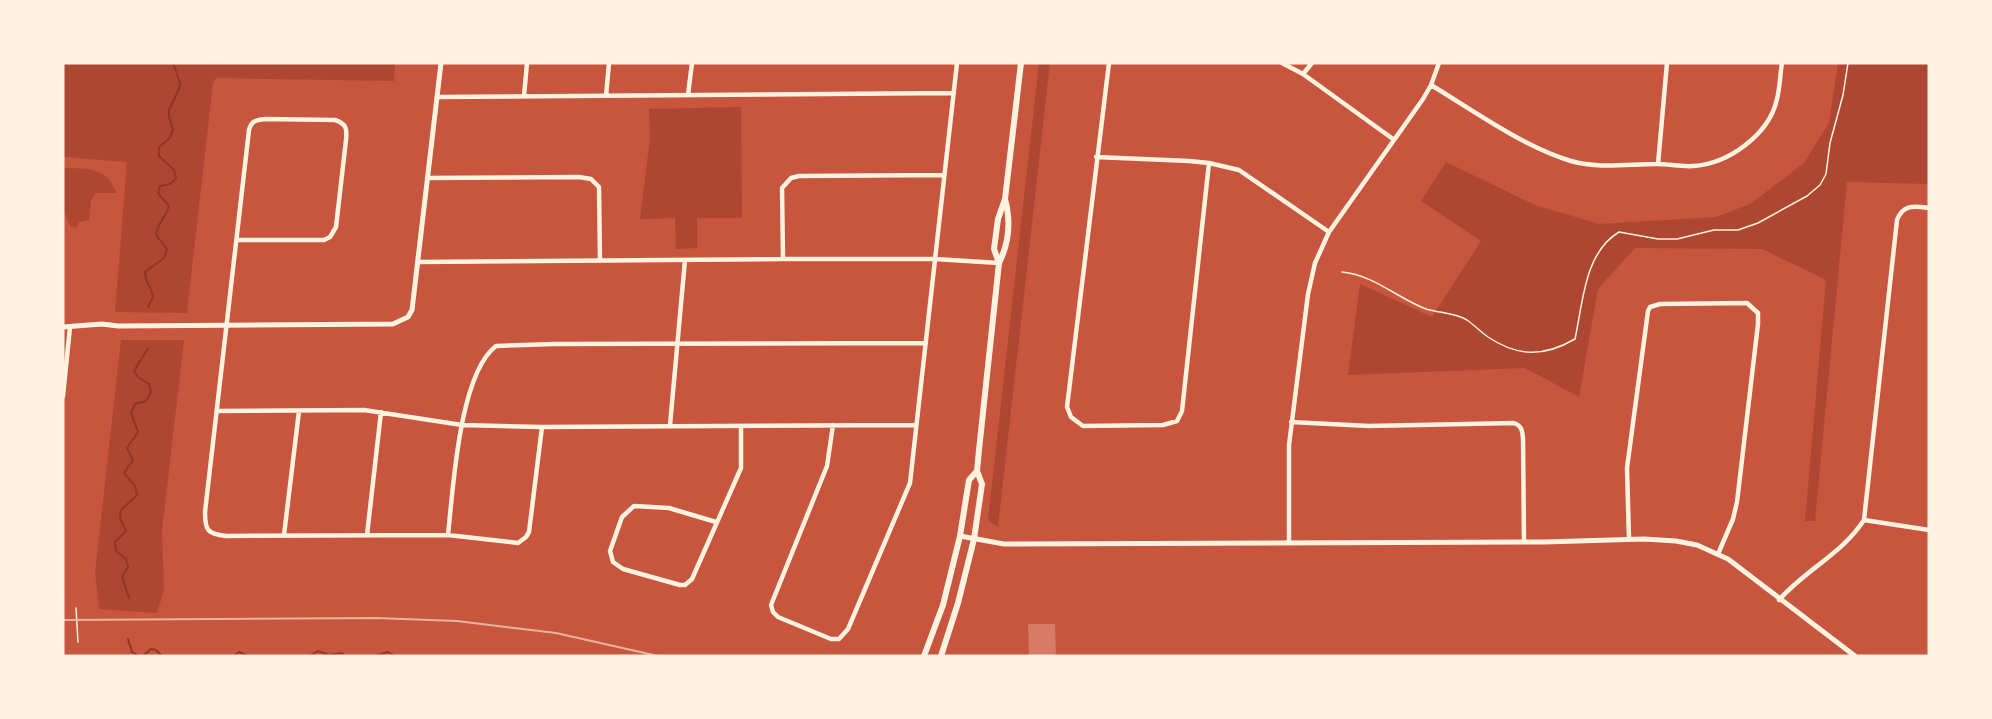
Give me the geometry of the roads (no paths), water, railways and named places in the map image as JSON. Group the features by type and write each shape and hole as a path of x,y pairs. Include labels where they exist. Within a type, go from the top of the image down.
{"main road":[{"path":"999,263 994,249 998,219 1005,199 1021,63"},
{"path":"941,656 958,603 974,539 982,484 977,471 999,263 1005,250 1010,215 1005,199"},
{"path":"924,656 943,604 960,536 969,480 977,471"}],"street":[{"path":"63,396 66,327 102,324 226,326 393,324 408,318 412,310 441,63"},
{"path":"524,96 527,63"},
{"path":"606,96 609,63"},
{"path":"688,95 692,63"},
{"path":"833,425 827,466 771,605 778,617 831,639 839,639 848,629 910,483 957,63"},
{"path":"1109,63 1067,407 1071,417 1083,426 1162,425 1177,421 1182,411 1209,162"},
{"path":"1282,63 1303,75 1393,139"},
{"path":"1303,75 1312,63"},
{"path":"1288,541 1291,422 1308,294 1315,263 1329,232 1423,99 1439,63"},
{"path":"1658,164 1667,63"},
{"path":"1431,85 1543,150 1572,161 1610,166 1658,164 1692,166 1718,161 1750,142 1763,127 1777,100 1782,63"},
{"path":"437,97 954,93"},
{"path":"237,240 324,240 330,237 336,228 347,130 345,124 335,120 276,119 257,120 251,124 226,326 205,512 205,524 208,531 214,535 448,535 518,543 529,532 542,427"},
{"path":"1096,158 1209,162 1239,170 1329,232"},
{"path":"783,259 782,188 792,178 799,176 944,175"},
{"path":"427,178 579,177 591,179 599,187 600,261"},
{"path":"1779,600 1788,590 1847,543 1864,520 1897,220 1907,207 1929,208"},
{"path":"418,262 935,259 999,263"},
{"path":"670,425 685,260"},
{"path":"1629,539 1627,468 1648,311 1650,307 1659,303 1747,303 1758,313 1758,324 1737,502 1733,519 1718,554"},
{"path":"448,535 462,425 468,396 485,358 496,346 926,343"},
{"path":"217,411 381,412 462,425 542,427 916,425"},
{"path":"284,535 299,411"},
{"path":"367,535 381,412"},
{"path":"1291,422 1369,426 1514,423 1519,425 1523,438 1524,541"},
{"path":"717,522 669,508 634,507 622,517 610,557 616,566 623,569 685,585 692,579 741,468 741,426"},
{"path":"1864,520 1929,530"},
{"path":"960,536 1004,544 1629,539 1676,541 1697,545 1728,560 1855,656"}],"waterway":[{"path":"148,307 153,297 145,272 164,258 167,249 156,235 169,206 158,193 160,186 170,184 176,179 174,170 159,156 159,147 169,139 173,130 169,110 180,83 173,63"},
{"path":"129,598 122,577 128,567 126,559 116,551 115,542 126,531 120,518 121,510 137,495 135,486 124,473 133,460 127,448 138,432 131,413 135,404 146,401 151,392 149,384 138,377 134,371 148,348"},
{"path":"128,639 132,652 139,656"},
{"path":"143,656 151,649 156,650 162,656"},
{"path":"310,656 318,651 329,655 342,653 344,656"},
{"path":"234,656 239,652 248,656"},
{"path":"375,656 388,652 394,656"}],"railway":[{"path":"63,620 376,618 457,621 556,633 658,656"}]}
